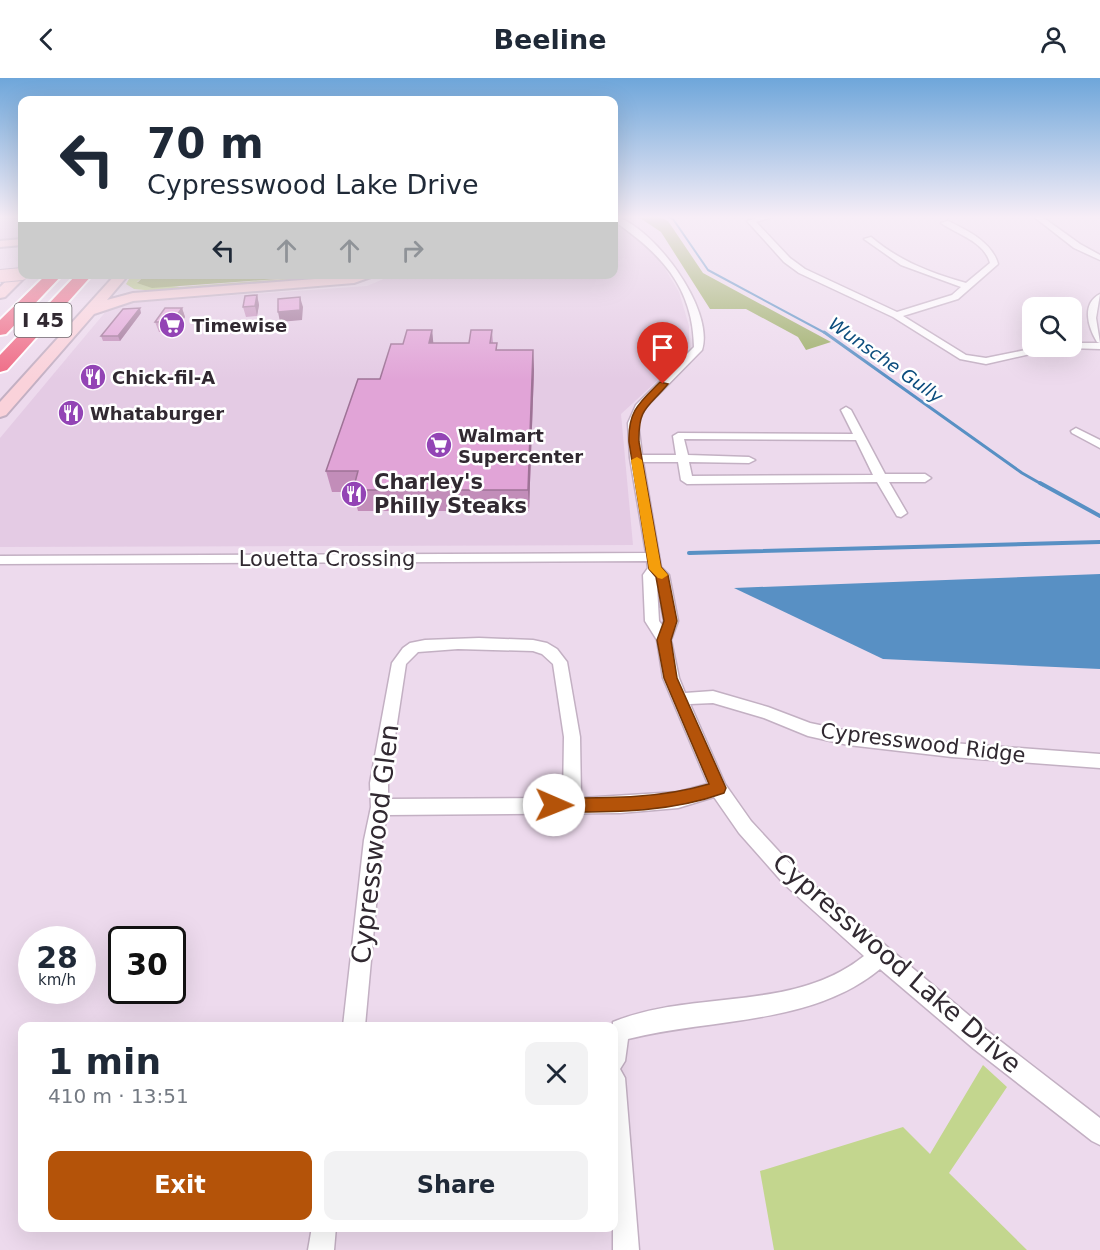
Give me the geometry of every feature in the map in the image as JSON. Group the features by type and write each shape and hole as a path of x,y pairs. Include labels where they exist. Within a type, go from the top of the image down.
{"highway":[{"name":"I 45","path":"0,330 51,279"},
{"name":"I 45","path":"0,366 81,279"}],"main road":[{"path":"0,276 18,274"},
{"path":"0,294 18,277"},
{"path":"0,412 119,279"},
{"path":"122,279 121,283 126,289 134,293 150,295"},
{"path":"91,311 119,300 150,295 354,279"}],"street":[{"path":"654,563 636,458 633,423 640,407 699,348 699,333 684,283 675,271"},
{"path":"802,271 896,315 975,364 1022,354"},
{"path":"921,271 969,287"},
{"path":"896,315 955,297 987,271"},
{"path":"1100,297 1091,311 1100,339"},
{"path":"1082,346 1100,346"},
{"path":"846,410 901,513"},
{"path":"1076,431 1100,445"},
{"path":"750,466 687,480 678,436 741,439 860,437"},
{"path":"741,439 750,466"},
{"path":"636,458 682,458 881,478 925,478"},
{"name":"Louetta Crossing","path":"0,560 654,563"},
{"name":"Cypresswood Lake Drive","path":"654,563 650,575 652,621 664,640 670,678 718,788 745,827 791,878 880,956 982,1041 1100,1133"},
{"name":"Cypresswood Lake Drive","path":"654,563 662,575 671,621 664,640"},
{"path":"652,604 668,604"},
{"name":"Cypresswood Glen","path":"354,1022 373,840 380,807 379,783 399,663 413,648 430,645 526,644 544,648 560,662 572,737 572,805"},
{"name":"Cypresswood Ridge","path":"679,699 713,697 768,713 808,729 848,738 952,750 1100,761"},
{"path":"380,807 620,805 678,800 718,788"},
{"path":"618,1039 621,1029 651,1021 782,1002 854,976 880,956"},
{"path":"618,1135 626,1250"},
{"path":"321,1250 323,1232"}],"shaded area":[{"path":"618,271 666,271 679,292 689,326 689,347 681,359 621,414 633,545 0,547 0,438 112,304 367,286 384,279 618,279"}],"green space":[{"path":"686,271 701,271 831,342 806,350 798,337 746,309 710,309"},
{"path":"129,279 141,279 137,282 180,287 310,279 155,291 134,289 126,284"},
{"path":"141,279 278,279 152,288 137,283"},
{"path":"983,1065 1007,1087 949,1173 1027,1250 774,1250 760,1171 903,1127 930,1154"}],"water":[{"path":"1100,574 1100,669 883,659 734,588"}],"building":[{"path":"257,295 255,306 243,307 245,296"},
{"path":"300,297 300,310 278,312 278,299"},
{"path":"140,308 118,336 101,336 123,309"},
{"path":"165,308 182,308 172,322 155,322"},
{"name":"Walmart Supercenter","path":"407,330 432,330 429,343 469,343 471,330 492,330 490,343 497,343 496,350 533,350 528,490 353,490 358,471 326,471 358,379 380,379 391,344 403,344"}],"waterway":[{"name":"Wunsche Gully","path":"709,271 826,334"},
{"name":"Wunsche Gully","path":"826,334 1022,473 1043,485"},
{"name":"Wunsche Gully","path":"1040,483 1100,516"},
{"path":"689,553 1100,542"}],"slow traffic":[{"path":"637,460 655,569 662,575"}],"place":[{"name":"Timewise","path":"172,325"},
{"name":"Chick-fil-A","path":"93,377"},
{"name":"Whataburger","path":"71,413"},
{"name":"Walmart Supercenter","path":"439,445"},
{"name":"Charley's Philly Steaks","path":"354,494"}],"route":[{"path":"554,805 620,805 678,800 718,788 670,678 664,640 671,621 662,575 655,569 634,442 633,423 640,407 663,384"}]}
